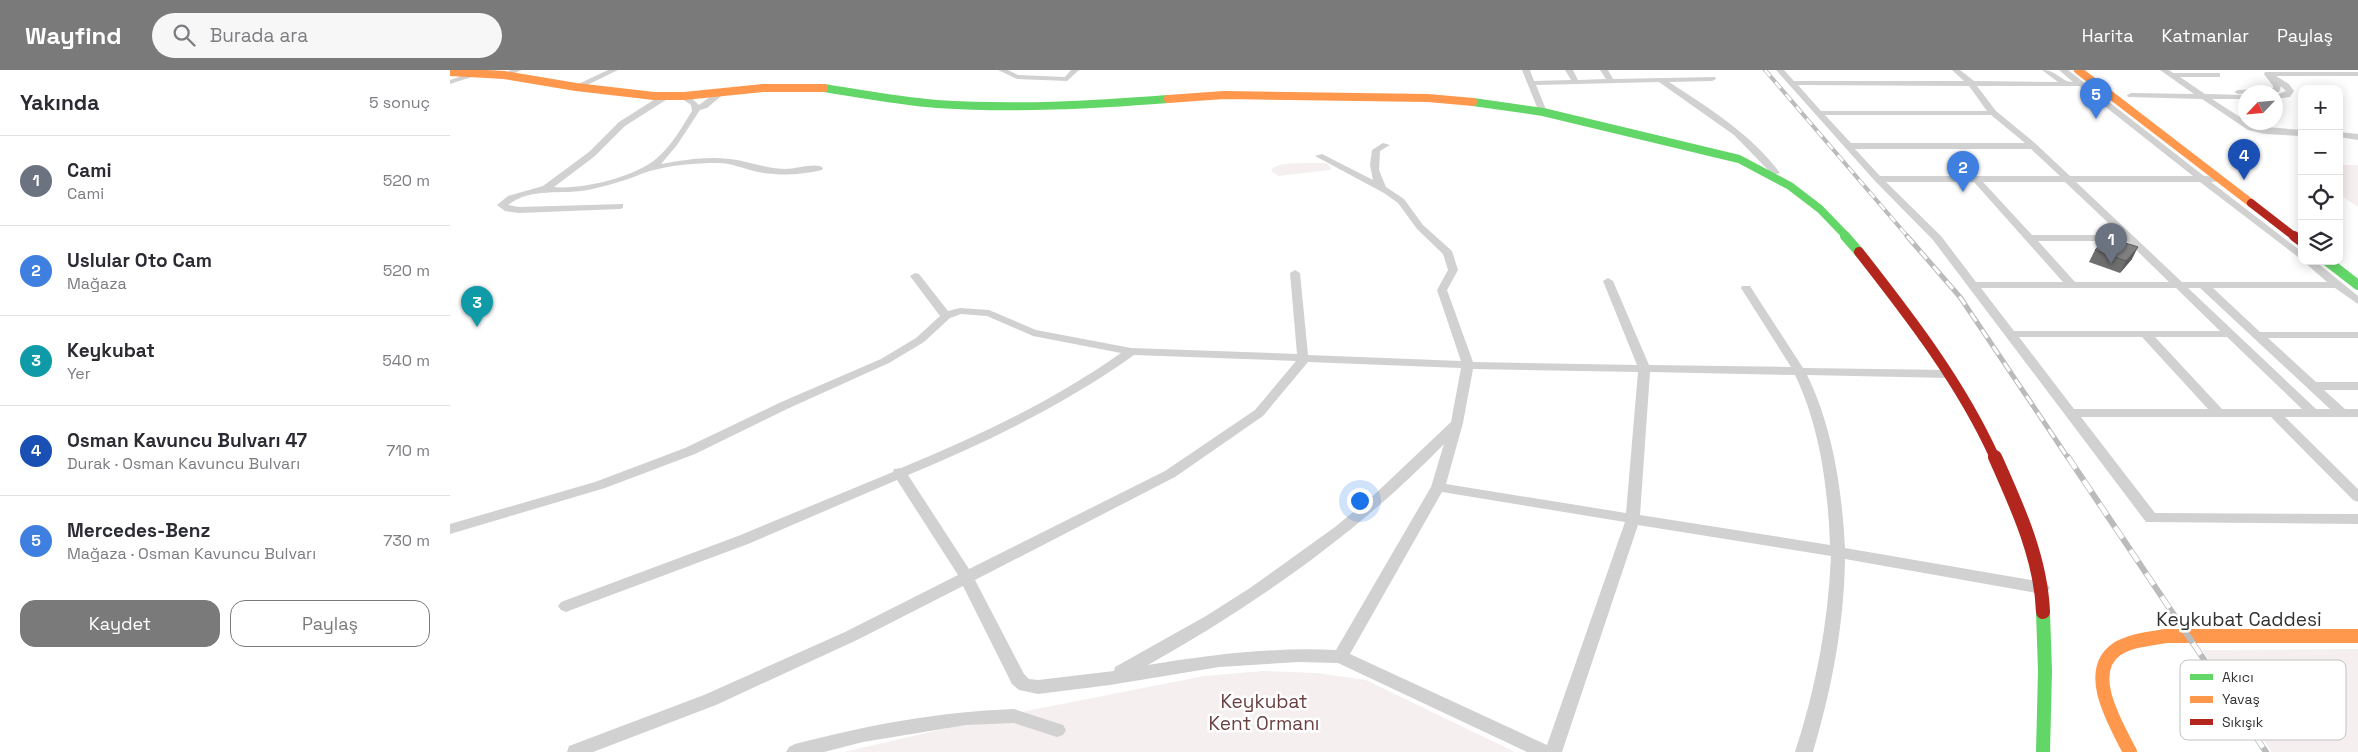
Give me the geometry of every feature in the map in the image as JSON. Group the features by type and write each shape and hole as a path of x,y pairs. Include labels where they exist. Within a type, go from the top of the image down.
{"main road":[{"path":"2078,70 2298,239"},
{"path":"2097,70 2110,80"},
{"path":"450,72 504,75 576,87 666,96 776,88 827,88 905,101 958,105 1110,104 1224,95 1392,96 1480,102 1542,112 1739,159 1776,173 1797,188 1841,231 1877,274 1949,374 1978,422 2004,477 2018,511 2042,588 2045,677 2043,752"},
{"path":"2127,92 2146,106"},
{"path":"2332,265 2358,285"},
{"name":"Keykubat Caddesi","path":"2130,752 2104,693 2100,676 2106,659 2123,645 2150,637 2166,636 2358,636"}],"street":[{"path":"504,75 518,70"},
{"path":"576,87 614,70"},
{"path":"1002,70 1017,77 1067,79 1075,70"},
{"path":"1017,77 1024,70"},
{"path":"1526,70 1542,112"},
{"path":"1570,70 1576,82"},
{"path":"1604,70 1611,81"},
{"path":"1638,70 1645,80"},
{"path":"1671,70 1678,80"},
{"path":"1531,83 1712,79 1705,70"},
{"path":"1780,70 1878,179 1937,238 2151,518 2358,519"},
{"path":"1956,70 1972,84 1993,113 2032,146 2312,412"},
{"path":"2046,70 2066,84"},
{"path":"2063,70 2298,253"},
{"path":"2164,70 2254,129 2298,133"},
{"path":"2202,95 2218,92 2276,90 2277,86 2264,72"},
{"path":"2264,72 2358,74"},
{"path":"2264,72 2282,85"},
{"path":"450,82 480,73"},
{"path":"2172,75 2217,75"},
{"path":"1660,80 1744,140 1776,173"},
{"path":"1792,83 2080,84"},
{"path":"2283,86 2289,90 2288,94 2283,95"},
{"path":"649,168 660,160 682,132 696,109 704,106 722,92"},
{"path":"2127,92 2238,97"},
{"path":"620,206 519,210 502,206 504,202 511,198 546,188 592,154 622,124 666,96"},
{"path":"684,96 695,104 696,109"},
{"path":"1818,113 1993,113"},
{"path":"2343,135 2358,137"},
{"path":"1382,188 1375,174 1374,161 1376,150 1386,145"},
{"path":"1848,146 2032,146"},
{"path":"1319,156 1382,188 1401,201 1420,226 1444,248 1451,258 1452,274 1442,290 1468,366 1457,423 1438,486 1340,657"},
{"path":"546,188 558,191 576,190 649,168 714,161 731,161 778,172 799,172 819,168"},
{"path":"1878,179 2220,179"},
{"path":"1976,179 2072,285"},
{"path":"2029,238 2129,238"},
{"path":"2313,265 2358,301"},
{"path":"575,751 710,700 852,636 966,576 1170,474 1259,413 1303,360 1295,273"},
{"path":"915,276 946,316"},
{"path":"1553,752 1634,520 1644,368 1608,281"},
{"path":"1973,285 2338,285"},
{"path":"2203,285 2342,413"},
{"path":"1746,288 1799,372 1816,417 1829,467 1836,513 1838,552 1836,609 1823,690 1804,752"},
{"path":"450,529 592,488 683,454 891,358 920,340 946,316 960,311 983,311 994,314 1033,333 1131,351 1468,366 1949,374"},
{"path":"2011,334 2230,334"},
{"path":"2146,335 2219,413"},
{"path":"2256,335 2358,335"},
{"path":"566,606 743,540 899,472 968,445 1030,415 1075,390 1131,351"},
{"path":"2312,386 2358,386"},
{"path":"2070,413 2358,413"},
{"path":"2274,413 2358,497"},
{"path":"1110,678 1204,625 1304,559 1386,493 1457,423"},
{"path":"899,472 966,576 1021,683 1038,687 1238,658 1298,655 1340,657 1545,752"},
{"path":"1438,486 1634,520 1838,552 2042,588"},
{"path":"795,752 864,734 966,718 1014,716 1057,730"}],"green space":[{"path":"1326,163 1332,168 1329,170 1279,176 1271,171 1273,168 1281,165"},
{"path":"2343,165 2358,165 2358,207 2343,197"},
{"path":"2358,649 2358,752 2272,752 2264,740 2346,740 2346,660 2209,660 2202,650"},
{"name":"Keykubat Kent Ormanı","path":"1263,671 1317,673 1366,680 1515,752 844,752 986,719 1204,676"}],"building":[{"path":"2107,237 2138,247 2126,261 2095,250"}],"railway":[{"path":"1765,70 1908,237"},
{"path":"1907,236 1960,297 2068,458"},
{"path":"2068,457 2204,660"},
{"path":"2258,740 2266,752"}],"traffic: fast":[{"path":"824,88 938,104 1070,105 1168,99"},
{"path":"1473,102 1543,112 1739,159 1774,176 1805,197 1820,209 1859,252"},
{"path":"2332,265 2358,285"},
{"path":"2043,612 2045,671 2043,752"}],"traffic: slow":[{"path":"2078,70 2251,203"},
{"path":"450,72 504,75 576,87 654,96 684,96 763,88 824,88"},
{"path":"1168,99 1224,95 1428,98 1473,102"},
{"path":"2130,752 2110,709 2104,691 2102,674 2106,661 2117,649 2137,641 2166,636 2358,636"}],"traffic: jam":[{"path":"2251,203 2298,239"},
{"path":"1859,252 1931,348 1953,381 1992,450 2023,524 2037,567 2043,612"}],"place":[{"name":"Mercedes-Benz","path":"2096,119"},
{"name":"Osman Kavuncu Bulvarı 47","path":"2244,180"},
{"name":"Uslular Oto Cam","path":"1963,192"},
{"name":"Cami","path":"2111,264"},
{"name":"Keykubat","path":"477,327"}]}
